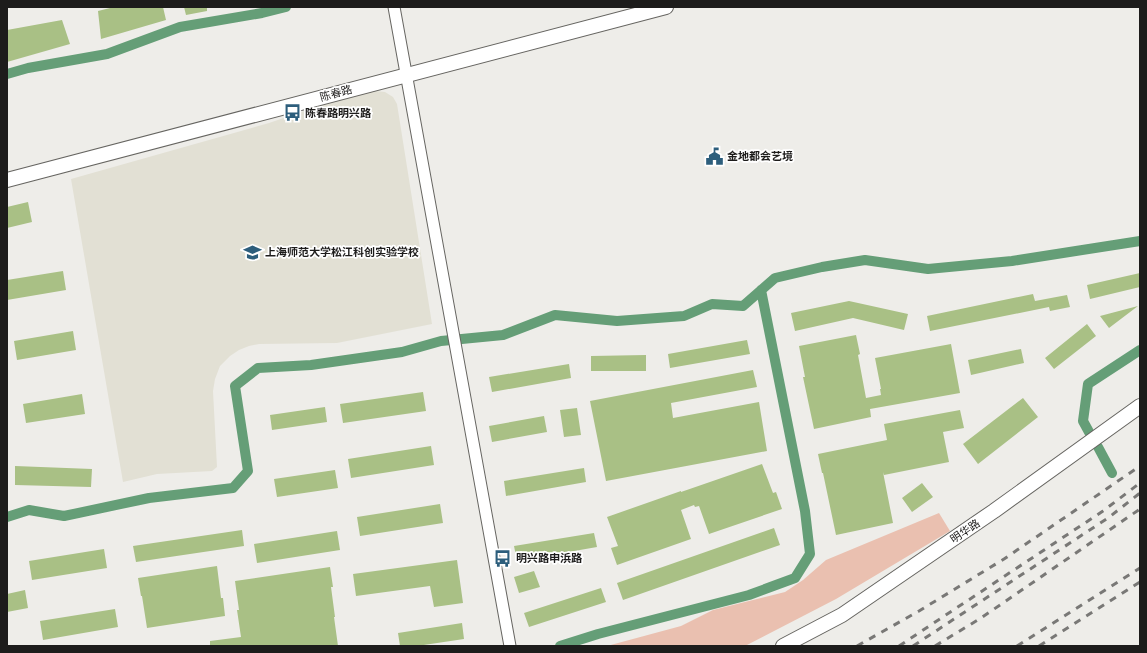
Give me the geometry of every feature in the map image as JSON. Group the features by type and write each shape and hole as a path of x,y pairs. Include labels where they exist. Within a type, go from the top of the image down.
{"street":[{"path":"394,7 509,644"},
{"name":"陈春路","path":"7,180 666,7"},
{"name":"明华路","path":"783,646 848,611 994,511 1140,406"}],"shaded area":[{"name":"上海师范大学松江科创实验学校","path":"375,91 385,92 393,97 397,104 432,324 337,343 259,344 239,350 230,356 220,366 215,379 213,391 217,467 212,471 157,474 123,482 71,179 269,123 345,97"},
{"path":"939,513 950,531 836,599 745,646 607,646 681,626 713,610 785,592 803,580 826,560"}],"building":[{"path":"114,7 163,7 166,20 101,39 98,11"},
{"path":"184,7 207,7 207,11 186,15"},
{"path":"62,20 70,44 7,62 7,30"},
{"path":"28,202 32,222 7,228 7,207"},
{"path":"63,271 66,290 7,300 7,280"},
{"path":"1140,273 1140,287 1090,299 1087,285"},
{"path":"1033,294 1035,301 1067,295 1070,307 1050,311 1049,307 930,331 927,316"},
{"path":"849,301 908,314 904,330 853,318 795,331 791,313"},
{"path":"1138,306 1109,328 1100,316"},
{"path":"1087,324 1096,336 1054,369 1045,358"},
{"path":"73,331 76,350 17,360 14,341"},
{"path":"856,335 866,398 881,395 875,358 951,344 960,393 870,409 871,417 814,429 803,377 805,377 799,346"},
{"path":"747,340 750,354 670,368 668,354"},
{"path":"1021,349 1024,363 971,375 968,360"},
{"path":"646,355 646,371 591,371 591,356"},
{"path":"569,364 571,378 492,392 489,377"},
{"path":"753,370 757,387 671,403 673,418 759,402 767,451 606,481 590,401"},
{"path":"423,392 426,411 343,423 340,404"},
{"path":"82,394 85,414 26,423 23,404"},
{"path":"1023,398 1038,417 978,464 963,444"},
{"path":"325,407 327,422 272,430 270,415"},
{"path":"577,408 581,435 564,437 560,410"},
{"path":"960,410 964,428 943,432 949,462 884,475 883,472 893,523 836,535 818,454 887,440 884,424"},
{"path":"544,416 547,432 492,442 489,426"},
{"path":"431,446 434,465 351,478 348,459"},
{"path":"762,464 773,493 776,492 782,509 709,534 699,506 695,507 694,505 681,510 691,539 617,565 611,548 618,546 607,517"},
{"path":"15,466 92,469 91,487 15,485"},
{"path":"584,468 586,482 506,496 504,481"},
{"path":"335,470 338,488 277,497 274,479"},
{"path":"922,483 933,497 912,512 902,498"},
{"path":"440,504 443,523 360,536 357,517"},
{"path":"774,528 780,545 623,600 617,583"},
{"path":"242,530 244,546 136,562 133,546"},
{"path":"337,531 340,550 257,563 254,544"},
{"path":"594,533 597,547 517,561 514,546"},
{"path":"104,549 107,568 32,580 29,561"},
{"path":"457,560 463,603 434,607 430,586 356,596 353,574"},
{"path":"217,566 225,616 147,628 138,578"},
{"path":"330,567 338,646 210,646 210,641 241,637 235,581"},
{"path":"534,571 540,587 519,593 514,577"},
{"path":"601,588 606,602 529,627 524,613"},
{"path":"25,590 28,608 7,612 7,594"},
{"path":"115,609 118,627 43,640 40,621"},
{"path":"462,623 464,639 417,646 400,646 398,633"}],"waterway":[{"path":"7,74 28,68 107,54 180,27 262,13 286,7"},
{"path":"7,517 29,510 64,516 149,498 233,488 248,471 235,386 258,368 311,365 402,352 441,341 503,335 555,315 617,321 684,316 712,304 743,306 775,278 822,267 865,260 928,269 1012,261 1140,241"},
{"path":"560,646 598,634 749,595 795,578 810,554 805,511 761,290"},
{"path":"1089,432 1083,421 1088,384 1140,350"},
{"path":"1098,447 1112,473"}],"railway":[{"path":"857,646 919,611 1004,559 1140,466"},
{"path":"899,646 1103,511 1140,483"},
{"path":"913,646 1108,518 1140,493"},
{"path":"935,646 981,618 1140,509"},
{"path":"1017,646 1140,568"},
{"path":"1039,646 1140,582"}],"place":[{"name":"陈春路明兴路","path":"292,113"},
{"name":"金地都会艺境","path":"714,156"},
{"name":"上海师范大学松江科创实验学校","path":"252,252"},
{"name":"明兴路申浜路","path":"503,558"}]}
